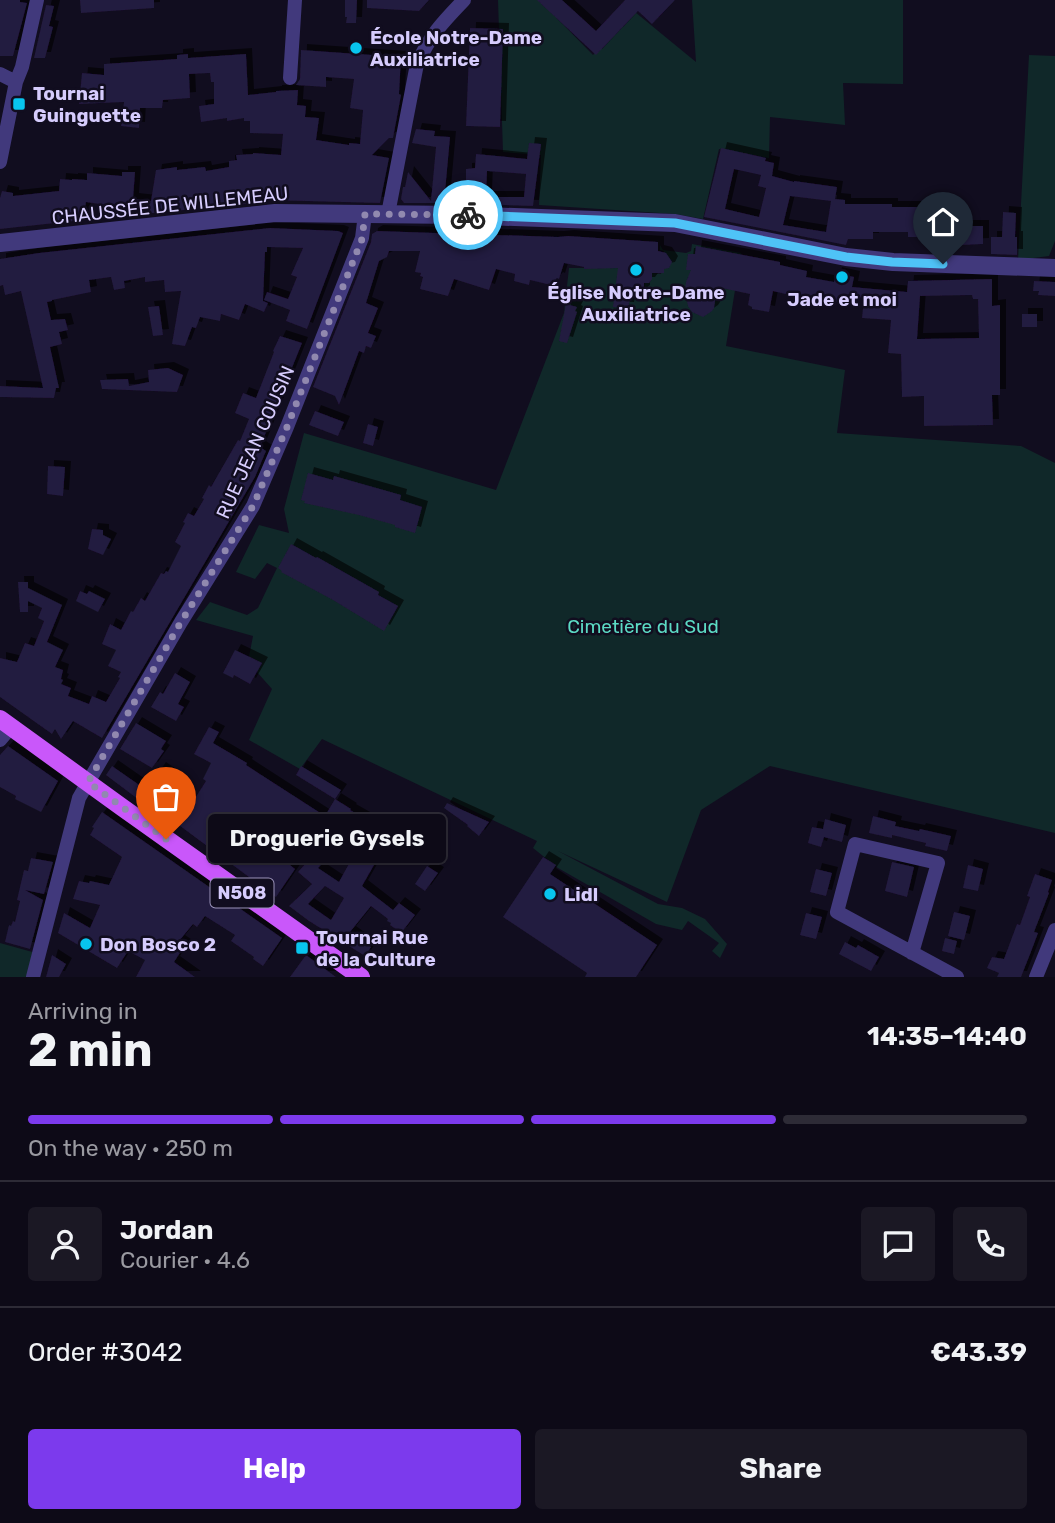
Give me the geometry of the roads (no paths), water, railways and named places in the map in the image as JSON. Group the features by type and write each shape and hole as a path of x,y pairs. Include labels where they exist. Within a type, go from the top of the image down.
{"main road":[{"name":"N508","path":"4,729 88,782 361,977"}],"street":[{"path":"0,162 16,82 37,0"},
{"path":"290,78 295,0"},
{"path":"388,214 417,64 436,28 464,0"},
{"path":"0,74 16,82"},
{"name":"CHAUSSÉE DE WILLEMEAU","path":"0,243 275,213 472,215 675,223 858,258 892,262 1055,268"},
{"name":"RUE JEAN COUSIN","path":"33,977 79,798 181,622 253,506 362,239 365,214"},
{"path":"912,953 938,863 856,844 837,912 912,953 957,977"},
{"path":"1036,977 1055,930"}],"place":[{"name":"École Notre-Dame Auxiliatrice","path":"356,48"},
{"name":"Tournai Guinguette","path":"19,104"},
{"name":"Église Notre-Dame Auxiliatrice","path":"636,270"},
{"name":"Jade et moi","path":"842,277"},
{"name":"Droguerie Gysels","path":"166,839"},
{"name":"Lidl","path":"550,894"},
{"name":"Don Bosco 2","path":"86,944"},
{"name":"Tournai Rue de la Culture","path":"302,948"}],"park label":[{"name":"Cimetière du Sud","path":"643,626"}]}
